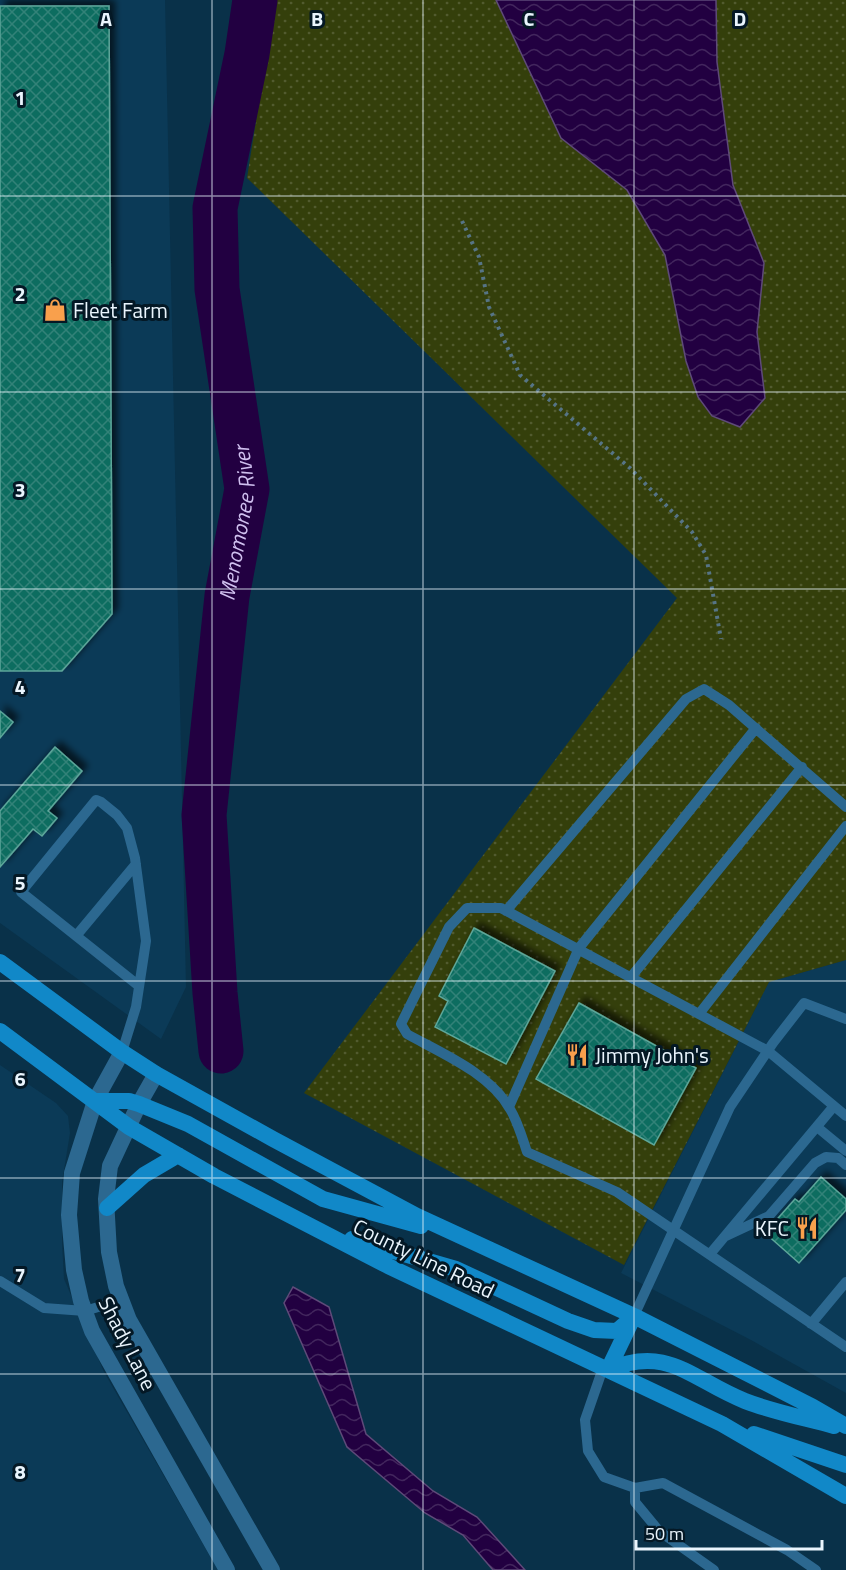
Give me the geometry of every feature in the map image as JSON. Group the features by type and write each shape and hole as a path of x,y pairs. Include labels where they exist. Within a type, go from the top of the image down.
{"main road":[{"name":"County Line Road","path":"0,962 122,1052 156,1074 417,1216 634,1316 813,1407 846,1428"},
{"name":"County Line Road","path":"0,1031 129,1126 214,1176 388,1266 722,1424 846,1496"},
{"path":"95,1101 129,1101 139,1104 188,1124 323,1199 461,1237"},
{"path":"107,1208 144,1175 178,1155"},
{"path":"316,1229 456,1269 568,1321 594,1330 617,1331 634,1316"},
{"path":"606,1369 634,1316"},
{"path":"606,1369 627,1362 645,1360 668,1363 745,1401 846,1428"},
{"path":"722,1424 846,1465"}],"street":[{"name":"Shady Lane","path":"122,1052 95,1101 72,1173 69,1215 74,1270 92,1331 227,1570"},
{"name":"Shady Lane","path":"156,1074 111,1160 107,1208 109,1252 116,1286 129,1320 272,1570"}],"lane":[{"path":"506,911 686,699 704,688 729,705 846,807"},
{"path":"509,1107 579,948 756,728"},
{"path":"631,977 802,767"},
{"path":"122,1052 136,1007 146,941 136,864 127,828 117,815 96,800 21,892 139,986"},
{"path":"699,1014 846,826"},
{"path":"76,936 136,864"},
{"path":"846,1116 768,1051 501,908 467,908 449,927 401,1024 407,1034 480,1074 509,1107 527,1152 617,1192 846,1347"},
{"path":"634,1316 730,1107 768,1051 804,1003 846,1019"},
{"path":"710,1254 834,1106"},
{"path":"818,1127 846,1151"},
{"path":"724,1237 769,1216 815,1163 826,1157 838,1158 846,1165"},
{"path":"0,1281 44,1308 85,1311 121,1300"},
{"path":"811,1324 846,1282"},
{"path":"606,1369 585,1420 588,1451 604,1477 634,1488 663,1483 787,1550 816,1570"},
{"path":"634,1488 635,1502 659,1531 714,1570"}],"path":[{"path":"462,221 479,257 489,307 520,375 630,468 692,532 706,555 721,639"}],"shaded area":[{"path":"0,0 165,0 186,987 161,1039 0,923"},
{"path":"846,960 846,1393 751,1340 621,1273 769,982"},
{"path":"0,1065 56,1103 68,1116 70,1133 62,1182 64,1279 104,1372 218,1570 0,1570"}],"green space":[{"path":"275,0 846,0 846,960 769,982 624,1265 304,1093 677,598 247,178"}],"water":[{"path":"496,0 716,0 717,62 733,185 764,263 757,332 765,398 740,427 712,416 698,397 686,361 665,255 627,190 561,138"},
{"path":"293,1287 329,1307 366,1434 433,1491 477,1517 525,1570 493,1570 463,1535 425,1513 347,1447 284,1303"}],"building":[{"name":"Fleet Farm","path":"0,6 109,6 112,614 62,671 0,671"},
{"path":"0,711 13,722 0,738"},
{"path":"55,747 82,771 48,811 57,818 42,836 33,829 0,867 0,811"},
{"path":"474,928 555,971 506,1064 435,1027 448,1001 439,996"},
{"path":"579,1003 696,1068 654,1145 536,1079"},
{"path":"821,1177 846,1199 846,1210 799,1263 765,1233 795,1199 799,1202"}],"waterway":[{"name":"Menomonee River","path":"221,1051 215,993 204,815 227,596 247,489 217,289 215,208 247,54 255,0"}],"place":[{"name":"Fleet Farm","path":"55,310"},
{"name":"Jimmy John's","path":"577,1055"},
{"name":"KFC","path":"807,1228"}]}
